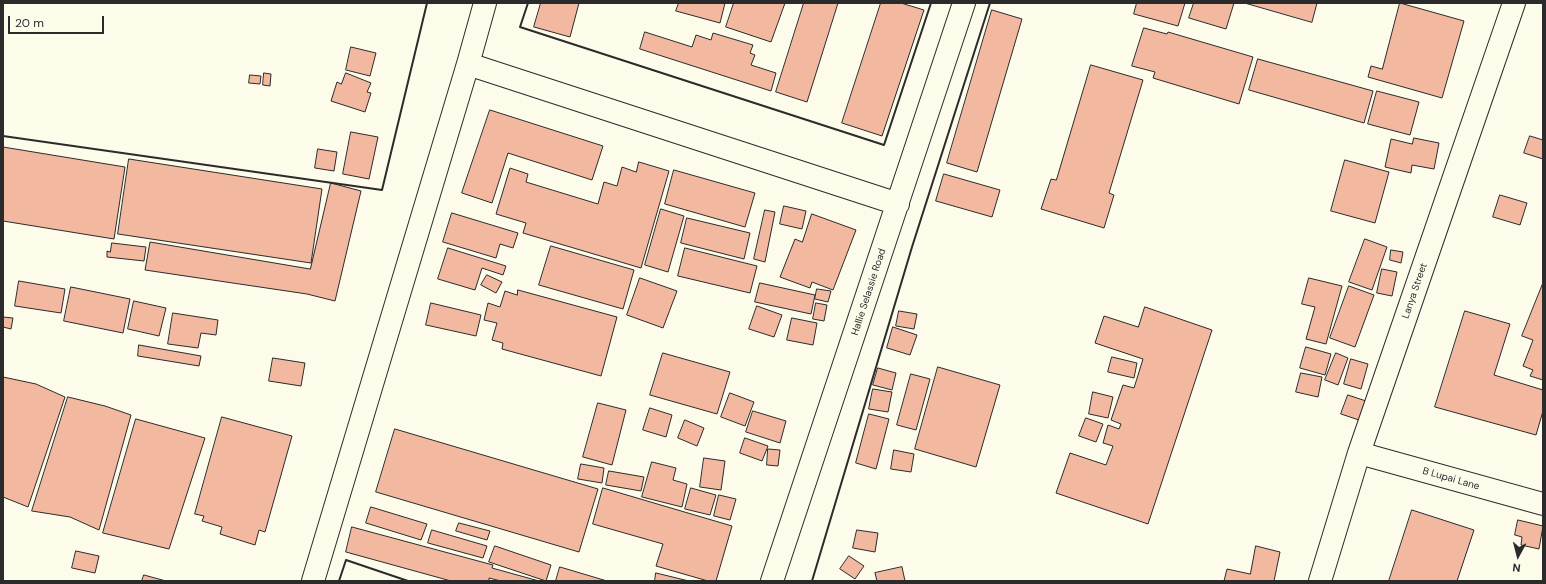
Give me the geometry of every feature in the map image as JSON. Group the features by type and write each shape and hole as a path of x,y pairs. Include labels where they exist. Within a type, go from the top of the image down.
{"street":[{"path":"313,581 485,3"},
{"name":"Hallie Selassie Road","path":"772,581 964,3"},
{"name":"Lanya Street","path":"1320,581 1359,453 1514,3"},
{"path":"468,64 898,204"},
{"name":"B Lupai Lane","path":"1359,453 1543,504"}],"building":[{"path":"541,3 579,3 570,37 534,27"},
{"path":"679,3 725,3 720,23 676,11"},
{"path":"734,3 785,3 771,42 726,27"},
{"path":"804,3 838,3 807,102 776,92"},
{"path":"881,3 901,3 924,10 882,136 842,123"},
{"path":"1137,3 1185,3 1178,26 1134,14"},
{"path":"1194,3 1234,3 1226,29 1189,18"},
{"path":"1245,3 1317,3 1312,22"},
{"path":"1400,3 1464,21 1442,98 1368,77 1371,66 1382,69"},
{"path":"992,10 1022,19 977,172 947,163"},
{"path":"1144,28 1167,34 1168,32 1253,57 1239,104 1153,78 1155,72 1132,66"},
{"path":"645,32 692,47 696,35 711,40 713,33 753,45 750,53 755,55 751,65 776,73 771,91 640,49"},
{"path":"351,47 376,53 370,76 346,70"},
{"path":"1258,59 1373,91 1364,123 1249,90"},
{"path":"1091,65 1143,80 1109,193 1114,195 1104,228 1041,209 1051,179 1056,180"},
{"path":"264,73 271,74 270,86 263,85"},
{"path":"346,73 371,83 367,92 371,93 365,112 331,101 337,82 341,84"},
{"path":"250,75 261,76 260,84 249,83"},
{"path":"1377,91 1419,102 1410,135 1368,124"},
{"path":"490,110 603,146 592,180 508,153 492,203 462,193"},
{"path":"351,132 378,137 369,179 343,174"},
{"path":"1530,136 1543,140 1543,159 1524,153"},
{"path":"1414,138 1439,143 1434,169 1412,165 1411,173 1385,167 1391,139 1412,144"},
{"path":"3,147 125,167 114,239 3,221"},
{"path":"318,149 337,152 334,171 315,168"},
{"path":"129,159 322,189 311,263 118,234"},
{"path":"1345,160 1389,172 1375,223 1331,211"},
{"path":"639,162 669,171 641,268 523,233 526,223 496,214 510,168 528,174 526,182 598,204 604,182 617,186 622,167 636,172"},
{"path":"674,170 755,193 745,227 665,204"},
{"path":"944,174 1000,190 992,217 936,201"},
{"path":"331,183 361,191 335,301 307,294 145,270 150,242 310,269"},
{"path":"1500,195 1527,203 1520,225 1493,217"},
{"path":"784,206 806,211 802,229 780,224"},
{"path":"661,209 684,216 668,272 645,265"},
{"path":"765,210 775,212 765,262 754,259"},
{"path":"452,213 518,233 513,248 500,244 496,258 443,242"},
{"path":"812,214 856,230 833,290 812,282 810,288 780,277 795,239 802,242"},
{"path":"687,218 750,233 744,259 681,243"},
{"path":"1365,239 1387,247 1372,290 1349,282"},
{"path":"112,243 146,247 144,261 107,257 107,251 110,252"},
{"path":"551,246 634,270 623,309 539,285"},
{"path":"448,248 506,266 503,275 482,268 475,290 438,279"},
{"path":"685,248 757,266 750,293 678,276"},
{"path":"1391,250 1403,252 1401,263 1390,260"},
{"path":"1382,269 1397,272 1392,296 1377,293"},
{"path":"487,275 502,282 496,293 481,285"},
{"path":"640,278 677,291 663,328 627,315"},
{"path":"1309,278 1342,286 1326,344 1306,339 1315,307 1302,304"},
{"path":"19,281 65,289 61,313 15,306"},
{"path":"760,283 815,295 811,314 755,302"},
{"path":"1543,283 1543,380 1530,376 1533,370 1523,366 1533,340 1522,336"},
{"path":"1349,286 1374,295 1355,347 1330,338"},
{"path":"71,287 130,299 123,333 64,321"},
{"path":"817,289 831,291 828,302 815,299"},
{"path":"518,290 617,317 601,376 502,349 503,343 492,340 497,323 484,320 488,303 500,307 505,291 517,295"},
{"path":"134,301 166,308 159,336 128,329"},
{"path":"431,303 481,315 476,336 426,325"},
{"path":"816,303 827,305 824,321 813,319"},
{"path":"757,306 782,315 774,337 749,329"},
{"path":"1145,307 1212,330 1148,524 1056,493 1070,453 1106,465 1113,446 1103,443 1108,425 1119,429 1121,424 1111,420 1123,385 1134,388 1143,359 1095,343 1104,316 1138,327"},
{"path":"899,311 917,314 914,329 896,326"},
{"path":"1465,311 1510,324 1494,375 1543,390 1543,411 1536,435 1435,407"},
{"path":"173,313 218,320 216,335 201,333 198,348 168,344"},
{"path":"3,317 13,318 11,329 3,327"},
{"path":"792,318 817,323 813,345 787,340"},
{"path":"893,327 917,335 910,355 887,348"},
{"path":"139,345 201,356 199,366 138,356"},
{"path":"1306,347 1331,354 1325,375 1300,368"},
{"path":"663,353 730,372 717,414 650,395"},
{"path":"1336,353 1348,358 1338,385 1325,380"},
{"path":"1112,357 1137,363 1134,378 1108,372"},
{"path":"273,358 305,363 301,386 269,381"},
{"path":"1351,359 1368,364 1361,389 1344,384"},
{"path":"938,367 1000,385 976,467 915,449"},
{"path":"878,368 896,373 892,390 873,385"},
{"path":"1301,373 1322,377 1318,397 1296,392"},
{"path":"911,374 930,379 916,430 897,425"},
{"path":"3,377 36,384 65,397 28,507 3,497"},
{"path":"873,389 892,392 888,412 869,409"},
{"path":"1093,392 1113,397 1108,418 1089,414"},
{"path":"730,393 754,402 745,426 721,417"},
{"path":"1348,395 1366,401 1359,420 1341,414"},
{"path":"68,397 105,406 131,415 99,530 70,517 32,511"},
{"path":"598,403 626,410 612,465 583,457"},
{"path":"650,408 672,415 666,437 643,430"},
{"path":"753,411 786,421 780,443 746,432"},
{"path":"869,414 889,419 876,469 856,463"},
{"path":"222,417 292,436 265,532 259,530 255,545 220,534 222,527 202,521 204,516 195,514"},
{"path":"1086,418 1103,424 1096,442 1079,436"},
{"path":"136,419 205,438 169,549 103,533"},
{"path":"685,420 704,428 697,446 678,438"},
{"path":"395,429 598,489 579,552 376,492"},
{"path":"745,438 768,446 762,461 740,453"},
{"path":"768,449 780,450 778,466 767,465"},
{"path":"894,450 914,454 911,472 891,469"},
{"path":"704,458 725,461 721,490 700,487"},
{"path":"652,462 676,468 673,480 687,484 682,507 642,497"},
{"path":"581,464 604,468 602,483 578,479"},
{"path":"609,471 644,477 641,491 606,485"},
{"path":"603,488 732,526 716,581 708,581 656,566 663,544 593,524"},
{"path":"691,488 716,495 710,515 685,509"},
{"path":"719,495 736,499 730,520 714,516"},
{"path":"371,507 427,524 421,540 366,523"},
{"path":"1412,510 1474,530 1457,581 1389,581"},
{"path":"1518,520 1543,526 1539,549 1521,545 1522,537 1515,535"},
{"path":"459,523 490,531 487,540 456,531"},
{"path":"352,527 493,565 492,568 539,581 501,581 489,578 489,581 451,581 346,552"},
{"path":"432,530 487,546 483,558 428,543"},
{"path":"857,530 878,533 875,552 853,548"},
{"path":"495,546 551,565 546,581 489,562"},
{"path":"1256,546 1280,552 1274,581 1224,581 1227,569 1250,574"},
{"path":"76,551 99,556 95,573 72,568"},
{"path":"849,556 864,566 855,579 840,569"},
{"path":"560,567 607,581 556,581"},
{"path":"902,567 905,581 877,581 875,573"},
{"path":"656,573 689,581 655,581"},
{"path":"144,575 166,581 142,581"}],"wall":[{"path":"3,136 382,190 427,3"},
{"path":"528,3 520,27 884,145 931,3"},
{"path":"812,581 912,247 990,3"},
{"path":"339,581 346,560 408,581"}]}
